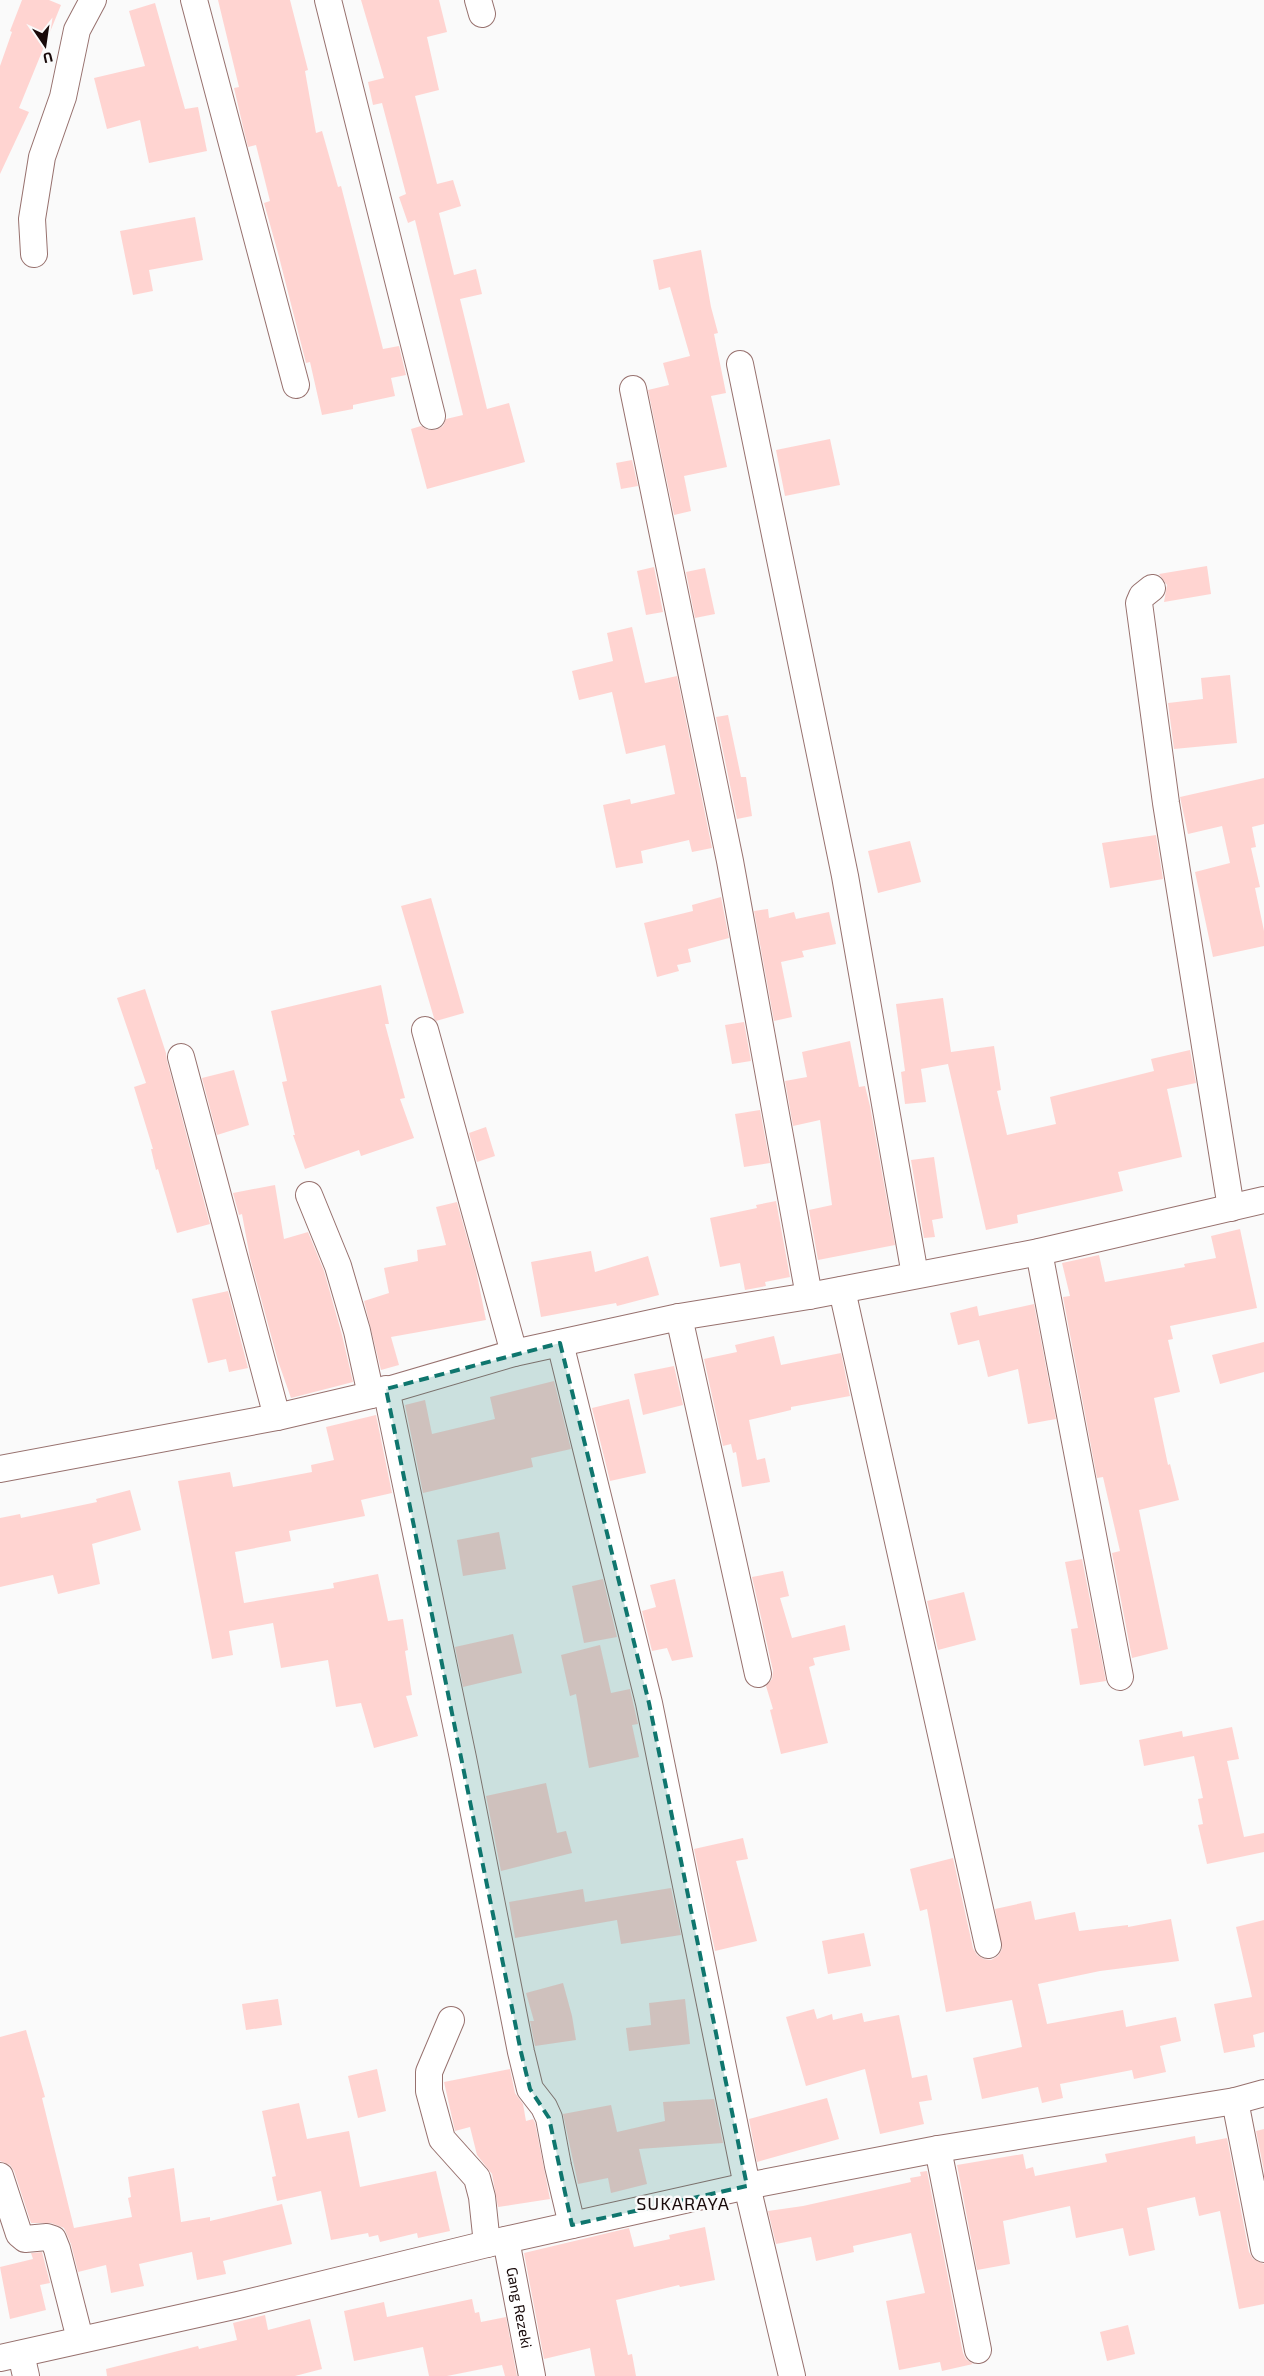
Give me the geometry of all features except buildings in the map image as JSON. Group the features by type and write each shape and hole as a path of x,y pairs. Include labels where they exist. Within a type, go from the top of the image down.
{"street":[{"path":"34,254 32,219 42,157 63,97 77,30 93,0"},
{"path":"194,0 296,385"},
{"path":"328,0 432,416"},
{"path":"740,364 845,876 915,1275"},
{"path":"634,389 730,861 809,1296"},
{"path":"1152,588 1142,596 1140,603 1166,803 1231,1208"},
{"path":"425,1030 514,1353"},
{"path":"181,1057 277,1417"},
{"path":"309,1195 338,1266 357,1331 378,1392 463,1758 520,2052 530,2089 544,2107 549,2118 572,2225"},
{"path":"0,1469 277,1417 378,1392 514,1353 679,1317 809,1296 1039,1252 1264,1200"},
{"path":"1039,1252 1120,1677"},
{"path":"842,1290 988,1946"},
{"path":"679,1317 758,1674"},
{"path":"560,1343 648,1704 748,2186 792,2376"},
{"name":"Gang Rezeki","path":"451,2020 429,2072 429,2091 442,2139 477,2178 497,2242 532,2376"},
{"path":"16,2362 80,2339 238,2305 497,2242 748,2186 938,2149 1235,2101 1264,2093"},
{"path":"1235,2101 1264,2249"},
{"path":"938,2149 978,2350"},
{"path":"0,2176 19,2234 26,2239 53,2238 80,2339"}],"highlighted area":[{"path":"560,1343 649,1703 747,2186 572,2225 549,2118 530,2089 521,2052 386,1389"}],"district":[{"name":"SUKARAYA","path":"683,2204"}]}
